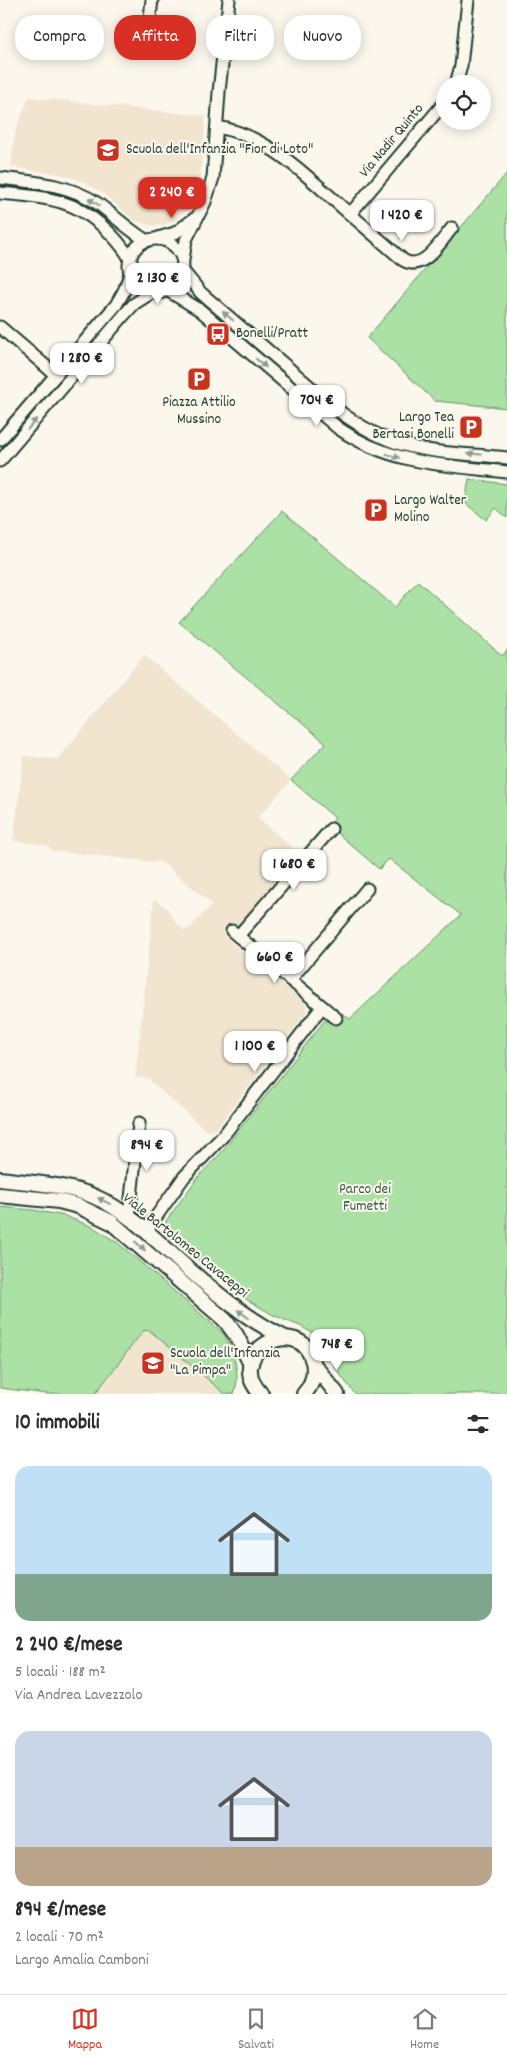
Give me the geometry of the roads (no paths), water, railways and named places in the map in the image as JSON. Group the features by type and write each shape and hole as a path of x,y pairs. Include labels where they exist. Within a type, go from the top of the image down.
{"street":[{"path":"150,15 152,0"},
{"path":"130,274 140,288 151,292 167,290 177,282 183,265 186,240 211,185 229,0"},
{"path":"459,75 462,66 468,0"},
{"name":"Via Nadir Quinto","path":"350,214 436,113"},
{"path":"217,127 245,133 264,144 286,160 411,264 418,264 424,260 452,228"},
{"path":"0,178 56,185 77,192 100,206 124,227 151,240 171,244 178,250 183,265 198,290 336,409 366,428 405,445 507,458"},
{"path":"0,193 48,199 73,207 89,216 106,231 123,247 131,260"},
{"path":"0,440 116,304 124,291 130,274 131,260 137,248 151,240 175,233 197,217"},
{"path":"167,290 200,310 338,428 359,441 381,452 403,459 507,472"},
{"path":"0,461 129,310 151,292"},
{"path":"0,327 56,375"},
{"path":"331,829 235,933 336,1018"},
{"path":"290,980 367,888"},
{"path":"146,1231 184,1177 223,1136 322,1006"},
{"path":"129,1217 140,1123"},
{"name":"Viale Bartolomeo Cavaceppi","path":"0,1180 55,1185 74,1190 111,1205 129,1217 255,1323 285,1338 296,1341 304,1347 311,1355 314,1365"},
{"name":"Viale Bartolomeo Cavaceppi","path":"0,1194 59,1201 78,1206 111,1222 225,1320 236,1335 251,1364"},
{"path":"261,1394 250,1387 251,1364 256,1353 264,1344 274,1339 285,1338"},
{"path":"304,1394 312,1381 314,1365"},
{"path":"314,1365 337,1394"}],"place":[{"name":"Scuola dell'Infanzia \"Fior di Loto\"","path":"108,150"},
{"name":"Bonelli/Pratt","path":"218,334"},
{"name":"Piazza Attilio Mussino","path":"199,379"},
{"name":"Largo Tea Bertasi Bonelli","path":"471,427"},
{"name":"Largo Walter Molino","path":"376,510"},
{"name":"Scuola dell'Infanzia \"La Pimpa\"","path":"153,1363"}],"park label":[{"name":"Parco dei Fumetti","path":"365,1198"}]}
